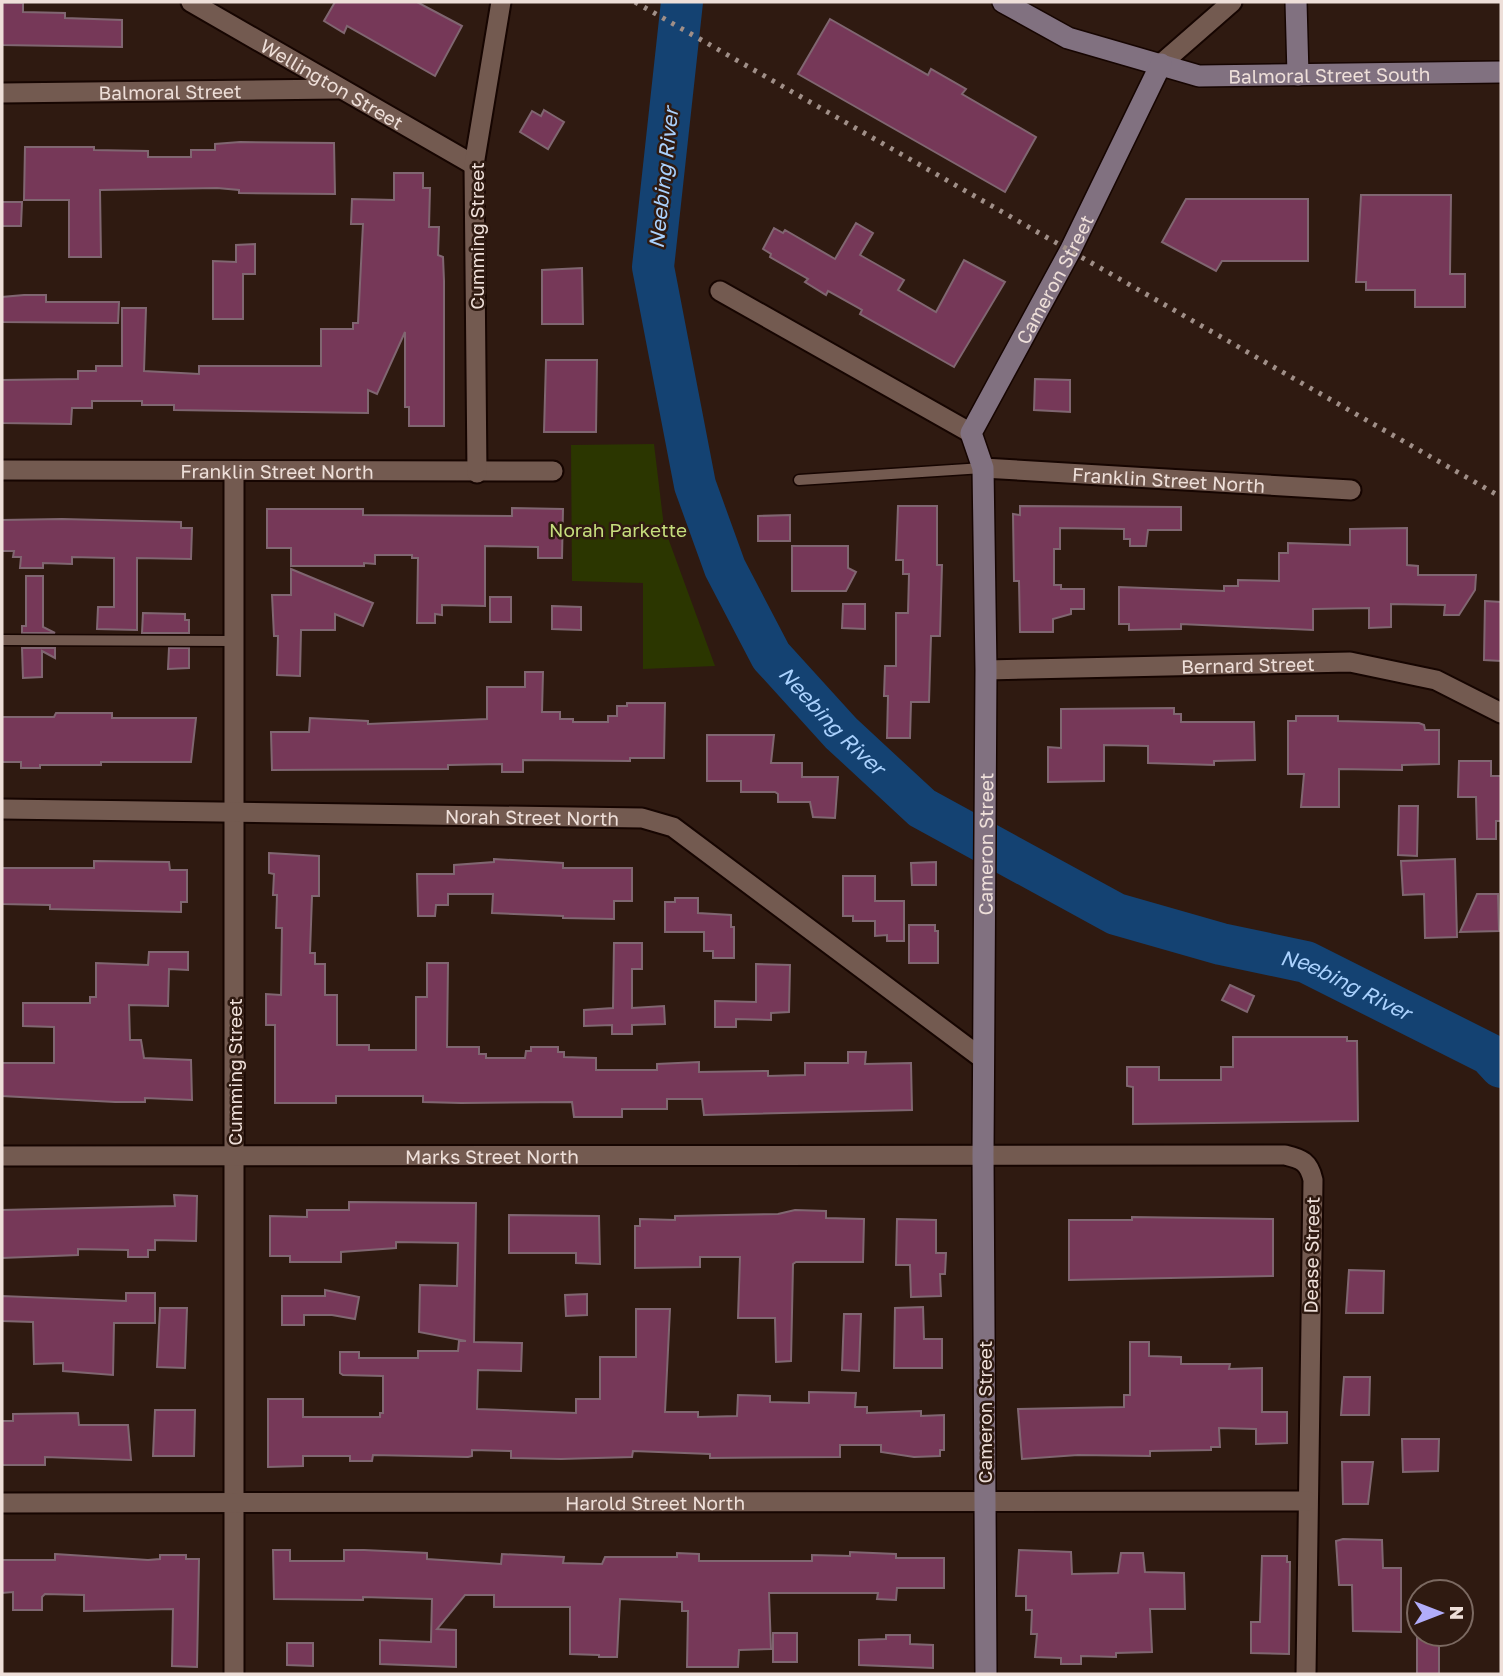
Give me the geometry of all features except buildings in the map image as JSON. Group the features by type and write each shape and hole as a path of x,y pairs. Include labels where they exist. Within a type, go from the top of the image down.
{"street":[{"name":"Wellington Street","path":"191,2 338,89 474,164"},
{"name":"Cumming Street","path":"477,473 474,164 501,2"},
{"name":"Balmoral Street South","path":"1003,2 1068,38 1199,76 1501,72"},
{"path":"1161,64 1232,2"},
{"path":"1296,2 1298,75"},
{"name":"Cameron Street","path":"986,1674 983,1059 986,670 983,468 971,433 1070,251 1161,64"},
{"name":"Balmoral Street","path":"2,93 338,89"},
{"path":"720,291 971,433"},
{"name":"Franklin Street North","path":"983,468 1352,490"},
{"name":"Franklin Street North","path":"2,470 477,473 553,471"},
{"name":"Cumming Street","path":"234,471 234,1674"},
{"name":"Bernard Street","path":"986,670 1350,662 1436,680 1501,713"},
{"name":"Norah Street North","path":"2,809 642,818 673,827 983,1059"},
{"name":"Marks Street North","path":"2,1156 983,1155"},
{"name":"Dease Street","path":"983,1155 1285,1155 1301,1158 1310,1168 1313,1180 1306,1674"},
{"name":"Harold Street North","path":"2,1503 1307,1501"}],"lane":[{"path":"799,480 983,468"},
{"path":"2,640 234,641"}],"green space":[{"name":"Norah Parkette","path":"654,444 664,527 715,666 643,669 643,583 572,581 571,445"}],"waterway":[{"name":"Neebing River","path":"682,2 653,267 695,485 725,568 771,656 841,733 922,808 1116,914 1221,944 1306,962 1489,1054 1501,1067"}],"railway":[{"path":"635,2 1501,497"}]}
